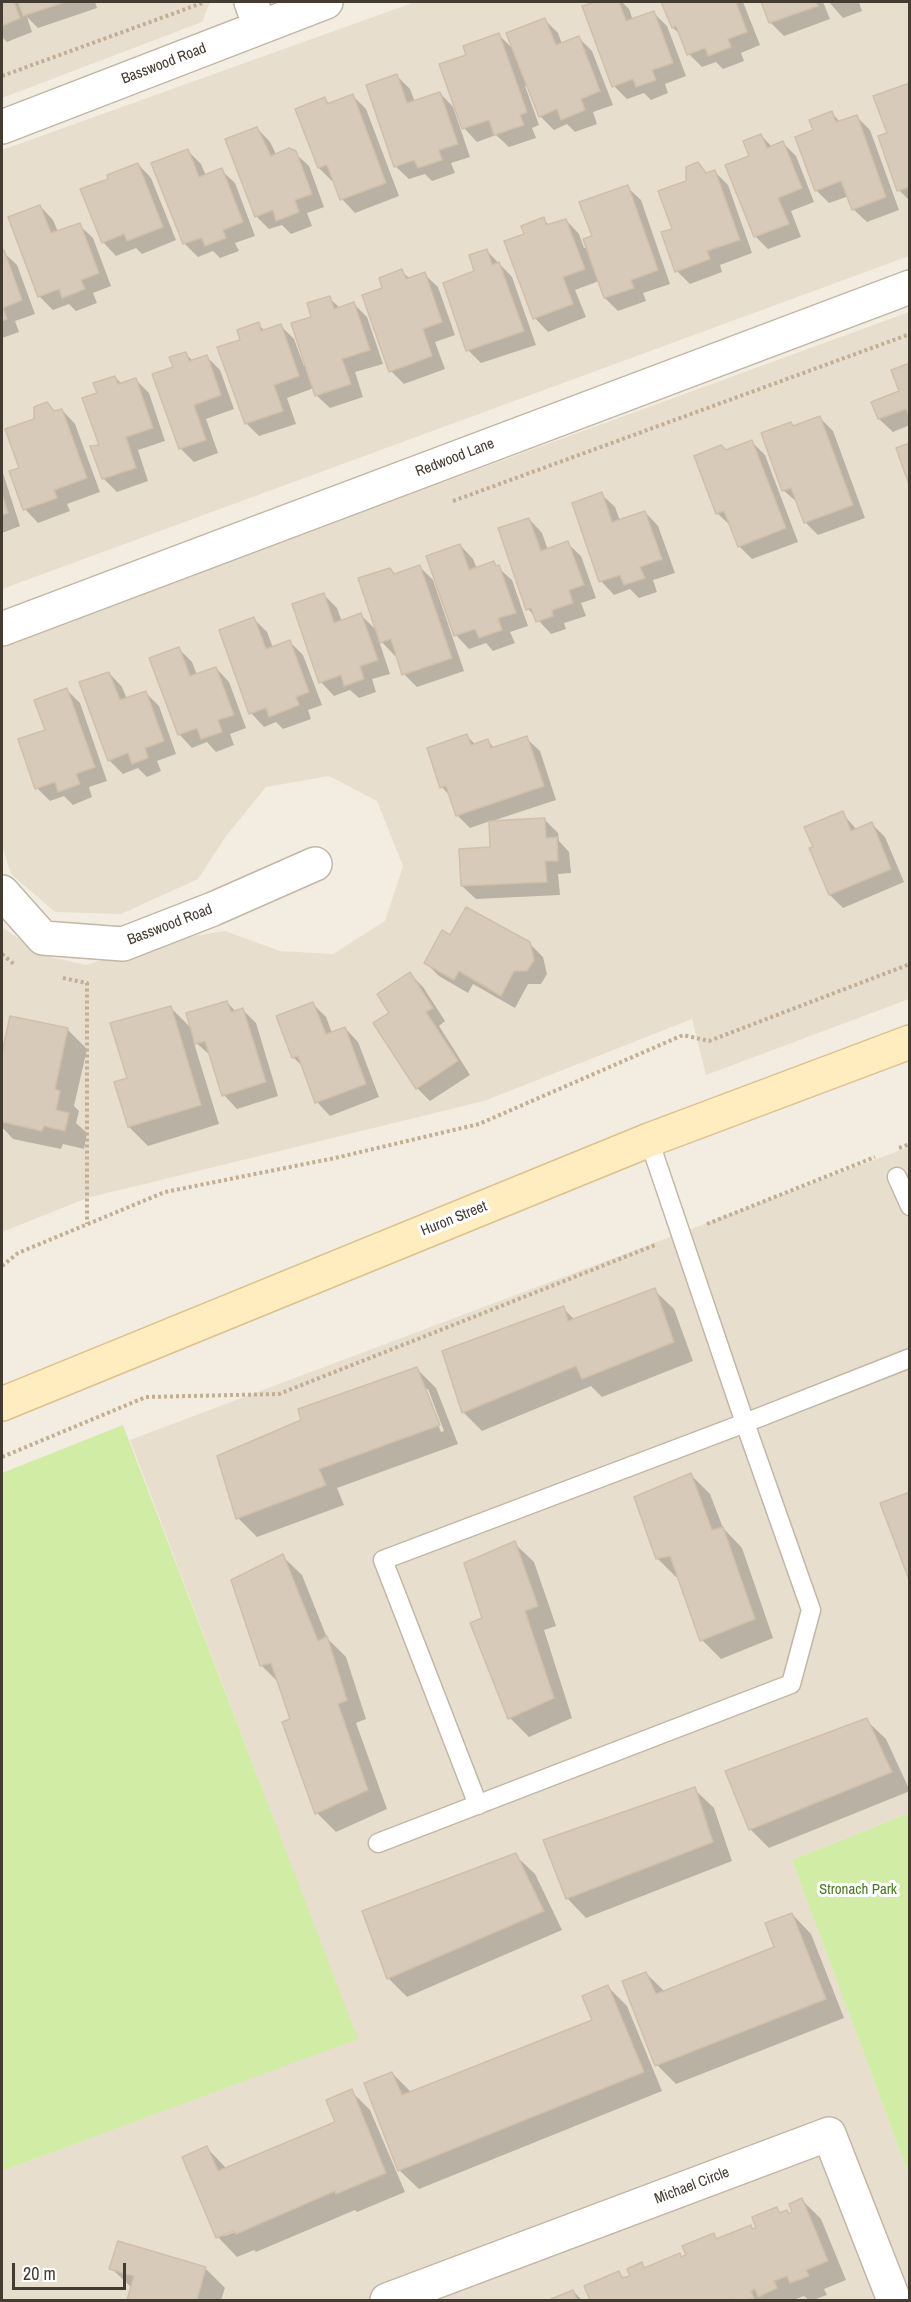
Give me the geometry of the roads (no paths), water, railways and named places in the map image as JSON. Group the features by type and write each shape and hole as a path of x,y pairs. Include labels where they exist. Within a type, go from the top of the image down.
{"main road":[{"name":"Huron Street","path":"2,1404 649,1140 909,1042"}],"street":[{"name":"Basswood Road","path":"2,127 256,14 326,2"},
{"name":"Redwood Lane","path":"2,629 909,287"},
{"name":"Basswood Road","path":"2,892 43,938 123,944 213,909 315,864"},
{"name":"Michael Circle","path":"387,2301 829,2134 894,2301"}],"lane":[{"path":"378,1843 791,1684 812,1610 745,1423 649,1140"},
{"path":"897,1177 909,1206"},
{"path":"478,1805 383,1560 745,1423 909,1358"}],"park label":[{"name":"Stronach Park","path":"858,1890"}]}
